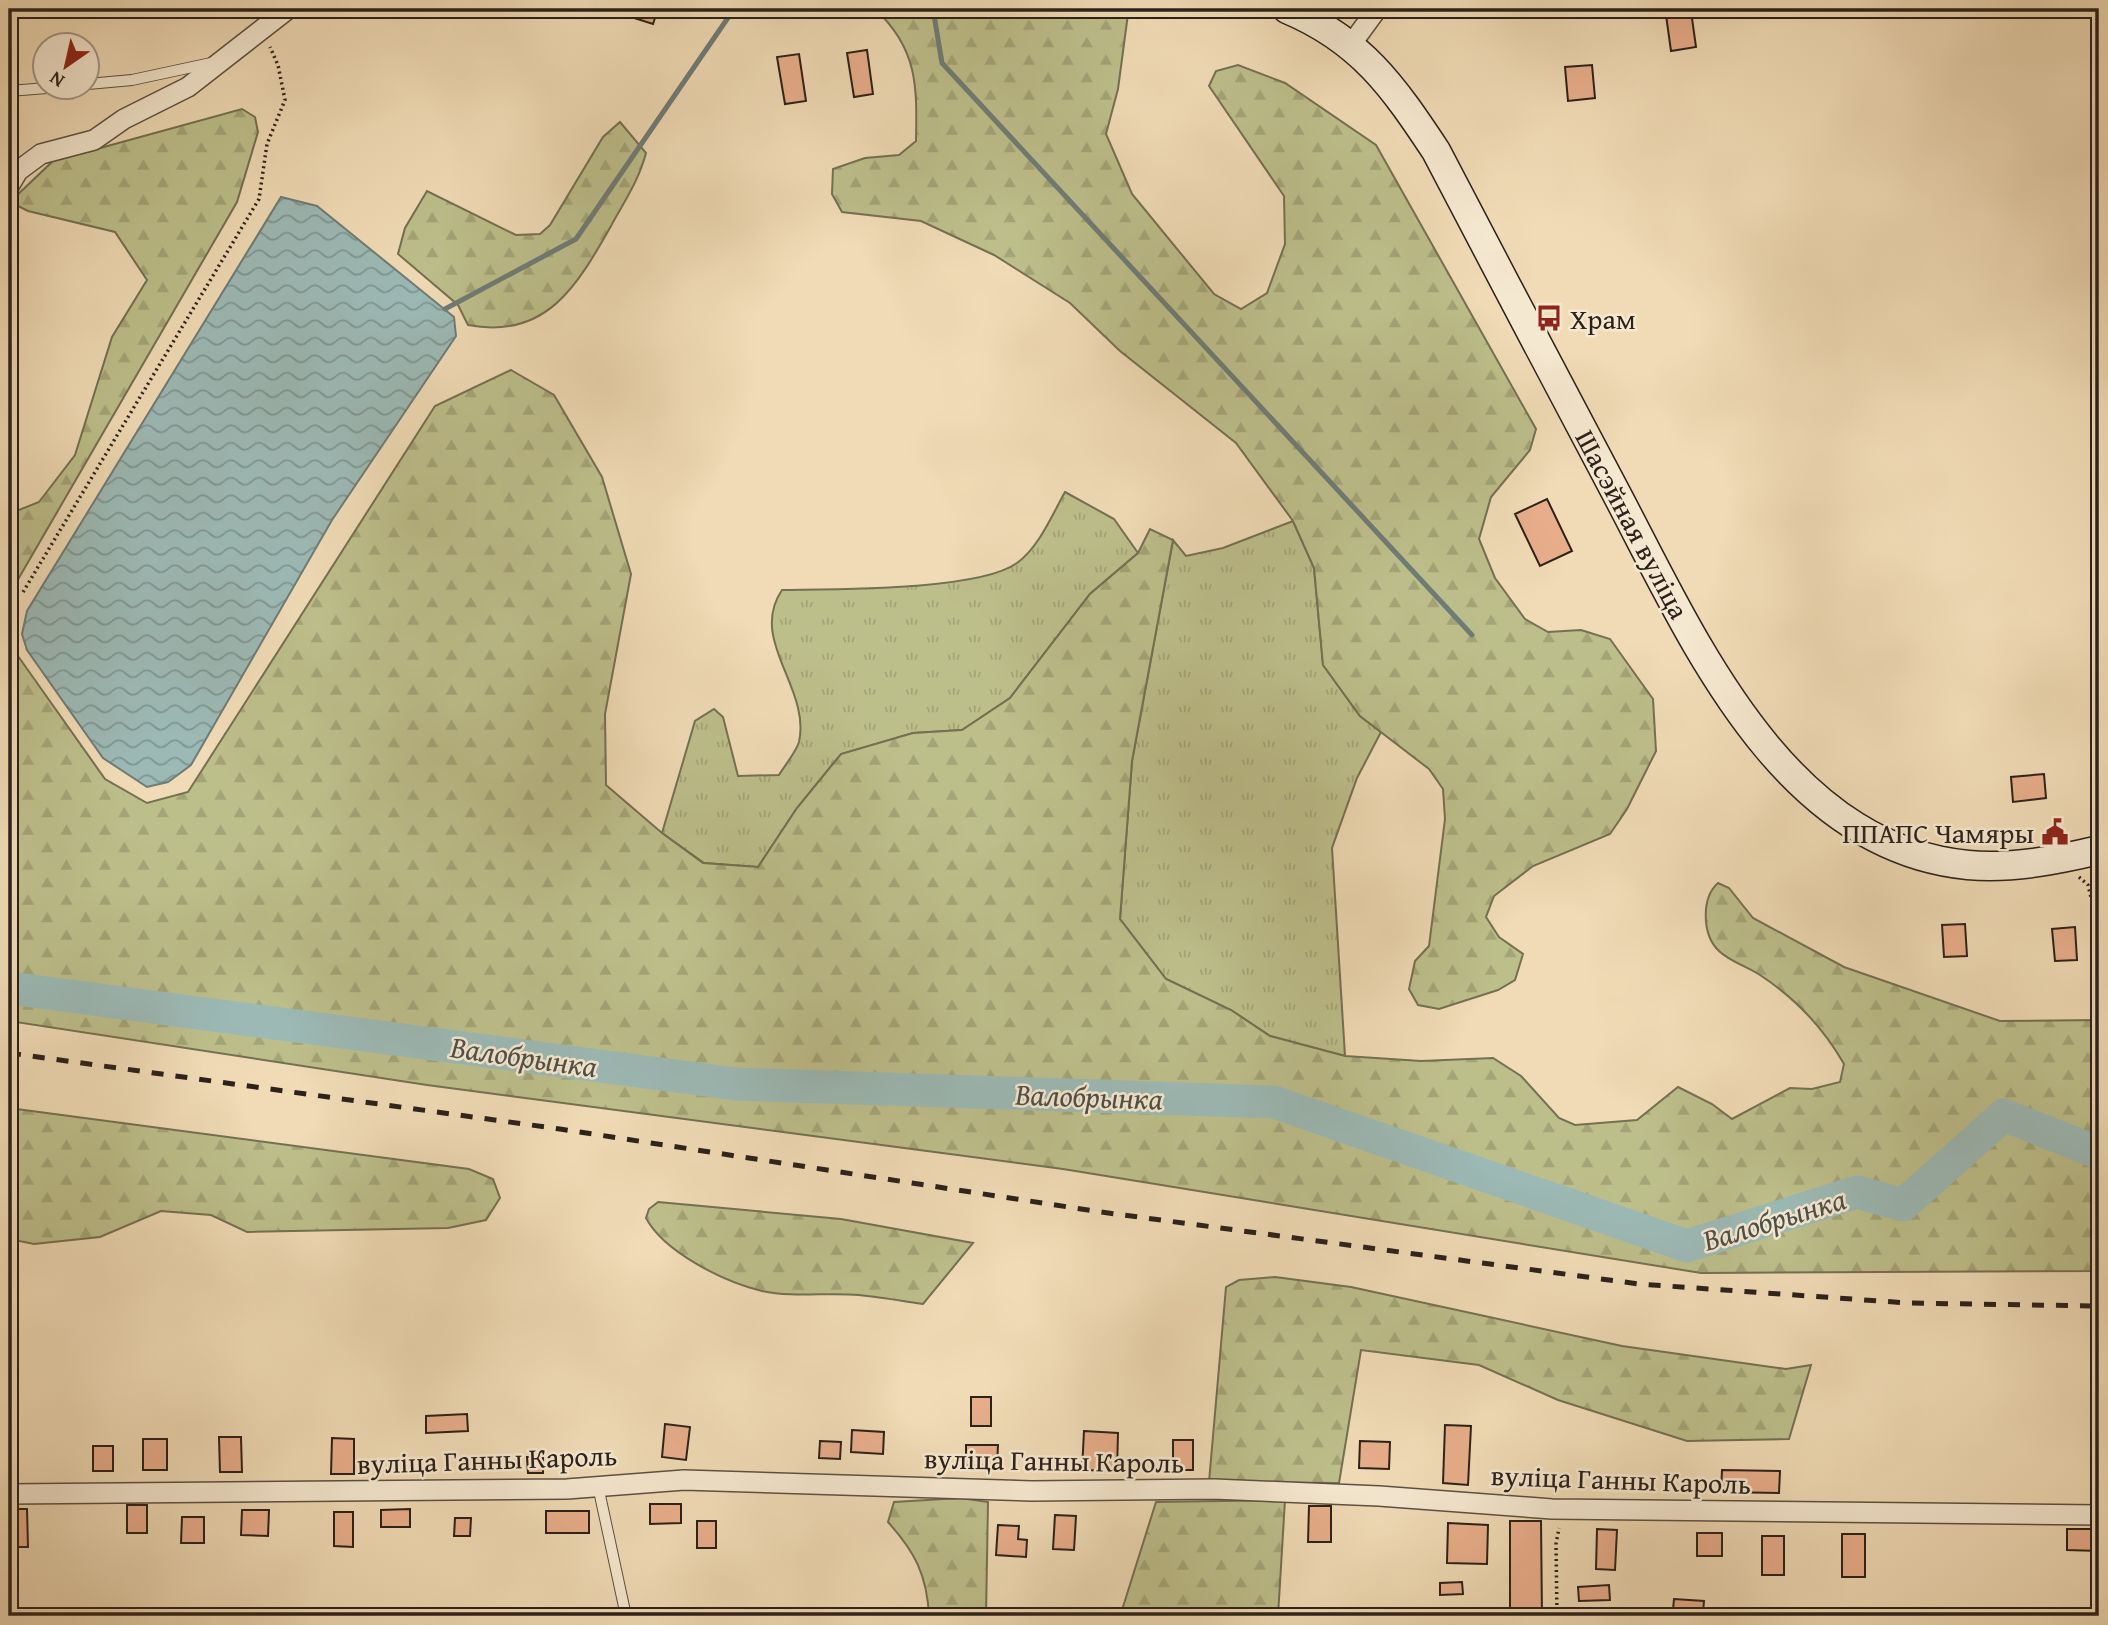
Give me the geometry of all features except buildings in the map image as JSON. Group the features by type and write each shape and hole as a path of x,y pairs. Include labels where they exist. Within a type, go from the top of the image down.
{"main road":[{"name":"Шасэйная вуліца","path":"1287,9 1311,19 1372,63 1397,93 1436,152 1689,630 1775,760 1810,793 1852,823 1885,842 1927,858 1969,865 2058,860 2099,850"}],"street":[{"path":"9,186 18,171 41,154 94,140 124,119 188,87 288,9"},
{"path":"1350,46 1377,9"},
{"name":"вуліца Ганны Кароль","path":"9,1494 567,1489 684,1480 1032,1491 1214,1489 1563,1509 2099,1515"}],"lane":[{"path":"102,83 132,80 225,59"},
{"path":"9,91 32,89"},
{"path":"598,1486 626,1616"}],"path":[{"path":"23,592 258,199 267,144 285,100 278,65 262,30"},
{"path":"2058,860 2088,885 2099,930"},
{"path":"1557,1616 1556,1544 1563,1509"}],"green space":[{"path":"875,9 1037,9 1052,17 1085,9 1124,9 1128,14 1118,89 1106,134 1132,194 1214,294 1241,309 1267,293 1285,244 1284,196 1209,86 1216,71 1238,65 1285,83 1376,145 1536,429 1530,450 1491,497 1479,539 1495,578 1525,619 1548,632 1581,630 1610,639 1653,699 1656,751 1627,809 1610,834 1533,866 1494,896 1486,917 1499,937 1523,954 1515,980 1498,990 1439,1009 1418,1005 1409,989 1415,961 1429,946 1445,819 1443,789 1429,769 1360,716 1323,665 1314,568 1293,521 1236,443 1120,351 1070,303 994,255 921,221 842,212 832,194 833,169 865,158 899,155 916,141 916,103 912,69 900,39"},
{"path":"242,109 255,117 258,132 237,202 9,595 9,510 14,512 39,502 75,455 112,337 147,280 115,232 28,211 16,205 13,199 53,161"},
{"path":"620,122 646,153 639,172 585,269 556,304 539,316 518,324 495,328 468,325 458,305 398,254 405,228 427,191 516,235 540,234 550,225 603,137"},
{"path":"511,370 554,395 602,477 631,574 605,714 606,785 662,833 703,863 758,867 797,808 841,754 913,733 962,730 1010,698 1090,594 1138,553 1150,529 1173,540 1132,761 1120,919 1166,979 1231,1010 1270,1036 1345,1056 1421,1061 1493,1058 1521,1076 1559,1118 1575,1125 1637,1120 1678,1087 1712,1104 1732,1119 1790,1088 1812,1089 1840,1082 1844,1064 1818,1027 1797,1004 1760,975 1723,955 1713,944 1707,926 1706,907 1712,890 1718,883 1729,888 1753,918 1844,967 2000,1021 2099,1020 2099,1271 1701,1273 1063,1169 427,1085 9,1021 9,606 13,649 105,779 147,803 188,792 435,406"},
{"path":"1065,492 1114,519 1138,553 1090,594 1010,698 962,730 913,733 841,754 797,808 758,867 704,863 662,833 695,721 714,709 723,717 738,776 779,775 798,746 800,722 797,703 776,646 772,627 773,609 782,590 904,587 971,579 998,572 1017,563 1032,548"},
{"path":"1293,521 1314,568 1323,665 1360,716 1381,732 1357,778 1332,848 1345,1056 1270,1036 1231,1010 1166,979 1120,919 1132,761 1173,540 1186,556 1223,548"},
{"path":"9,1108 469,1169 493,1179 500,1198 486,1220 448,1228 247,1232 211,1215 161,1211 100,1237 34,1244 9,1239"},
{"path":"658,1202 841,1219 973,1243 923,1304 859,1295 774,1293 730,1281 681,1254 655,1231 646,1218 649,1209"},
{"path":"1275,1277 1351,1287 1622,1346 1786,1369 1811,1365 1789,1439 1687,1441 1558,1400 1479,1365 1361,1350 1339,1483 1209,1482 1226,1287 1239,1280"},
{"path":"961,1498 988,1502 986,1616 929,1616 926,1588 918,1565 906,1544 888,1522 894,1502"},
{"path":"1285,1500 1278,1616 1115,1616 1122,1610 1156,1502"}],"water":[{"path":"281,197 317,206 454,317 456,336 332,520 191,765 168,782 147,787 103,758 27,650 22,634 27,611"}],"waterway":[{"path":"445,309 576,239 734,9"},
{"path":"933,9 942,63 1472,635"},
{"name":"Валобрынка","path":"9,988 736,1084 1274,1102 1687,1246 1857,1192 1903,1205 2004,1115 2099,1153"}],"railway":[{"path":"9,1053 560,1129 1101,1212 1639,1284 1908,1303 2099,1306"}],"place":[{"name":"Храм","path":"1549,318"},
{"name":"ППАПС Чамяры","path":"2055,832"}]}
